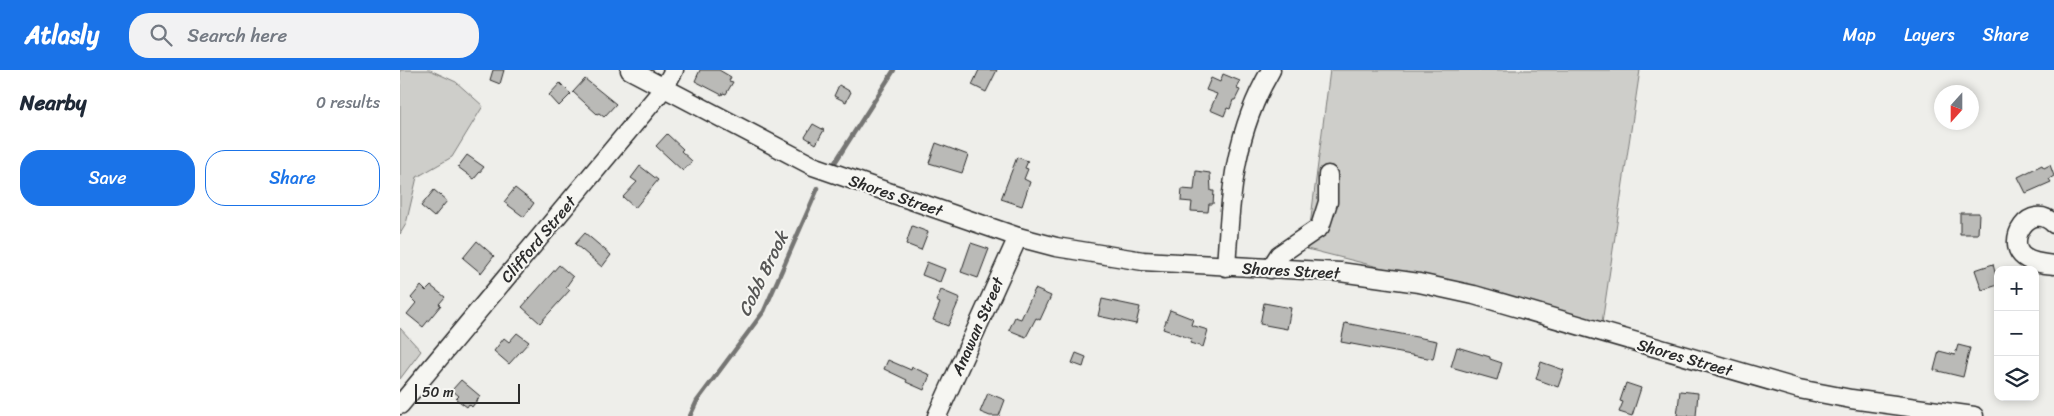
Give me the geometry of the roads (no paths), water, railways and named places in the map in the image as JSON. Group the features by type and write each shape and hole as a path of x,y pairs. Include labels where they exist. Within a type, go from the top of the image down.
{"street":[{"name":"Shores Street","path":"630,70 775,148 813,166 1018,237 1075,252 1108,257 1226,267 1340,272 1428,285 1474,296 1799,389 1851,399 1974,416"},
{"name":"Clifford Street","path":"400,405 664,88 674,70"},
{"path":"1226,267 1231,189 1237,156 1253,108 1271,70"},
{"path":"1270,269 1279,255 1320,227 1328,202 1328,175"},
{"path":"2054,224 2045,218 2030,219 2020,228 2018,238 2019,250 2025,258 2033,262 2054,265"},
{"name":"Anawan Street","path":"936,416 1018,237"}],"waterway":[{"name":"Cobb Brook","path":"834,164 894,70"},
{"name":"Cobb Brook","path":"690,416 697,401 764,311 818,188"}]}
